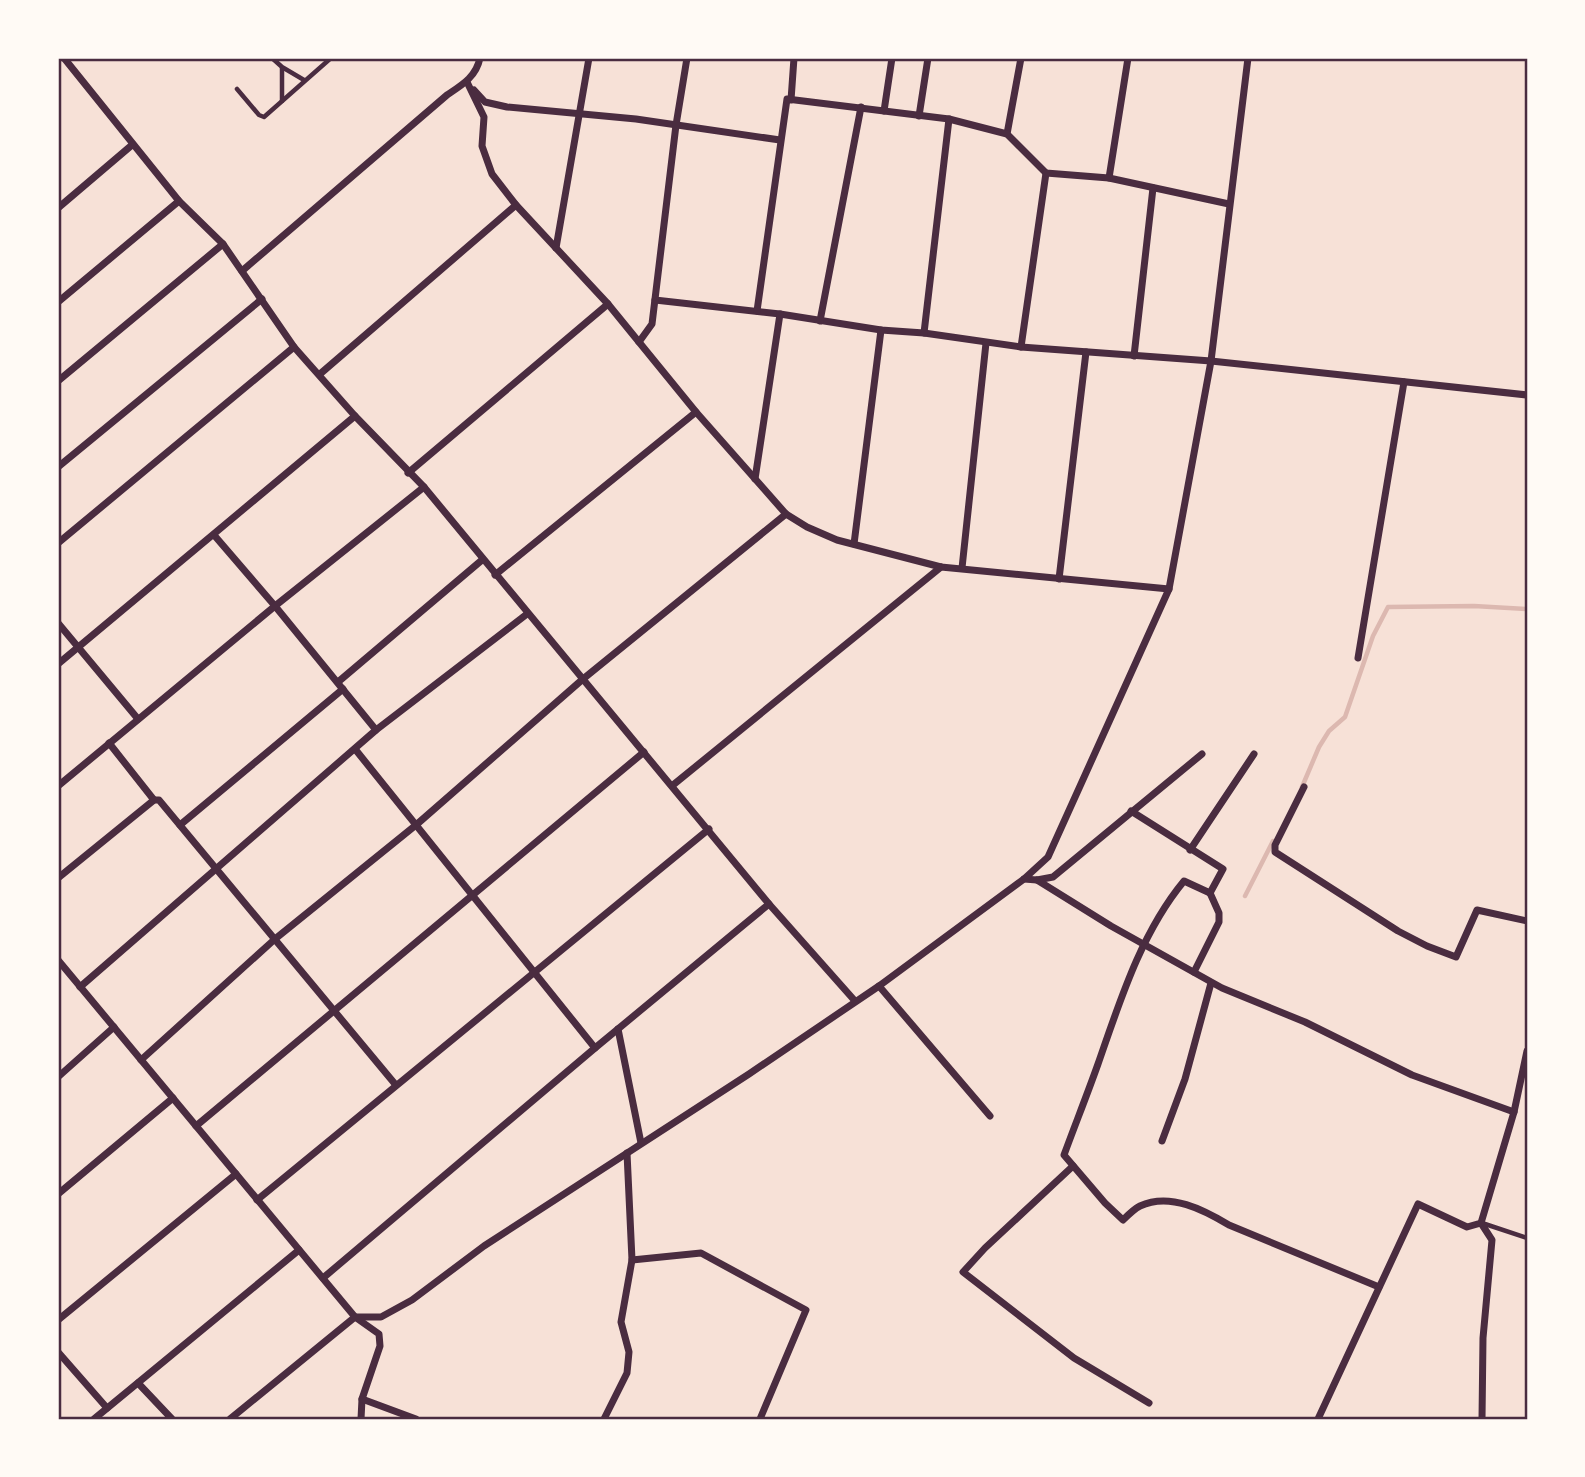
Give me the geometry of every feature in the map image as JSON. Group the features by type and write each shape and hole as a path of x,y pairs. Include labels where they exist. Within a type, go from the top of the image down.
{"street":[{"path":"64,58 179,201 223,244 295,347 355,416 424,487 769,904 855,1001"},
{"path":"242,271 447,95 467,82 478,68 480,58"},
{"path":"556,247 589,58"},
{"path":"639,342 652,324 676,125 687,58"},
{"path":"757,311 794,58"},
{"path":"884,111 892,58"},
{"path":"919,116 928,58"},
{"path":"1007,134 1021,58"},
{"path":"1109,178 1128,58"},
{"path":"230,1419 355,1317 381,1317 392,1313 484,1246 879,986 1024,879 1048,857 1169,589 1211,361 1248,58"},
{"path":"467,82 485,102 507,107 581,113 780,140"},
{"path":"467,82 484,117 482,146 492,174 516,205 608,304 696,412 786,514 807,527 854,544 941,567 1169,589"},
{"path":"789,99 949,119 1007,134 1046,173 1109,178 1229,204"},
{"path":"820,321 861,107"},
{"path":"924,333 949,119"},
{"path":"58,208 132,145"},
{"path":"1021,348 1046,173"},
{"path":"1134,356 1153,188"},
{"path":"58,302 179,201"},
{"path":"320,374 516,205"},
{"path":"58,381 223,244"},
{"path":"58,467 262,299"},
{"path":"655,300 780,314 1021,348 1211,361 1527,396"},
{"path":"408,473 608,304"},
{"path":"755,479 780,314"},
{"path":"854,544 881,330"},
{"path":"962,568 986,344"},
{"path":"58,543 295,347"},
{"path":"1059,579 1086,352"},
{"path":"1358,659 1404,382"},
{"path":"495,575 696,412"},
{"path":"58,664 355,416"},
{"path":"58,786 275,606 424,487"},
{"path":"141,1060 275,939 416,825 583,679 786,514"},
{"path":"214,535 376,730"},
{"path":"180,825 482,560"},
{"path":"673,785 941,567"},
{"path":"80,987 376,730 527,614"},
{"path":"58,623 138,719"},
{"path":"110,743 154,800 159,800 395,1084"},
{"path":"355,749 595,1048"},
{"path":"196,1126 645,752"},
{"path":"1024,879 1052,877 1202,754"},
{"path":"1190,850 1254,754"},
{"path":"1304,787 1275,845 1275,852 1398,931 1456,957 1477,910 1527,920"},
{"path":"58,878 154,800"},
{"path":"1131,811 1223,869 1210,893"},
{"path":"257,1200 395,1084 709,829"},
{"path":"1037,880 1211,983 1305,1023 1412,1075 1514,1112"},
{"path":"1194,972 1219,922 1219,913 1210,893 1184,881 1170,899 1144,944 1116,1010 1064,1155 1123,1220 1139,1206 1166,1199 1210,1213 1229,1225 1379,1287"},
{"path":"323,1278 769,904"},
{"path":"58,960 355,1317 379,1334 380,1346 362,1399 361,1419"},
{"path":"1163,1141 1185,1079 1211,983"},
{"path":"879,986 990,1116"},
{"path":"58,1077 114,1027"},
{"path":"618,1029 641,1143"},
{"path":"1482,1419 1483,1338 1492,1240 1481,1223 1514,1112 1527,1051"},
{"path":"1516,1097 1527,1097"},
{"path":"58,1194 173,1098"},
{"path":"604,1419 627,1373 629,1352 621,1322 632,1260 627,1153"},
{"path":"1073,1166 963,1272 1074,1358 1149,1404"},
{"path":"58,1320 236,1174"},
{"path":"1318,1419 1418,1204 1467,1227 1481,1223"},
{"path":"93,1419 299,1250"},
{"path":"632,1260 701,1253 806,1310 761,1419"},
{"path":"58,1352 107,1408"},
{"path":"138,1383 172,1419"},
{"path":"362,1399 416,1419"}],"lane":[{"path":"272,58 304,80"},
{"path":"237,89 264,117 331,58"},
{"path":"282,67 282,102"},
{"path":"1481,1223 1527,1238"}],"waterway":[{"path":"1302,787 1319,747 1329,731 1345,717 1373,636 1388,607 1474,606 1527,609"},
{"path":"1245,896 1273,841"}]}
